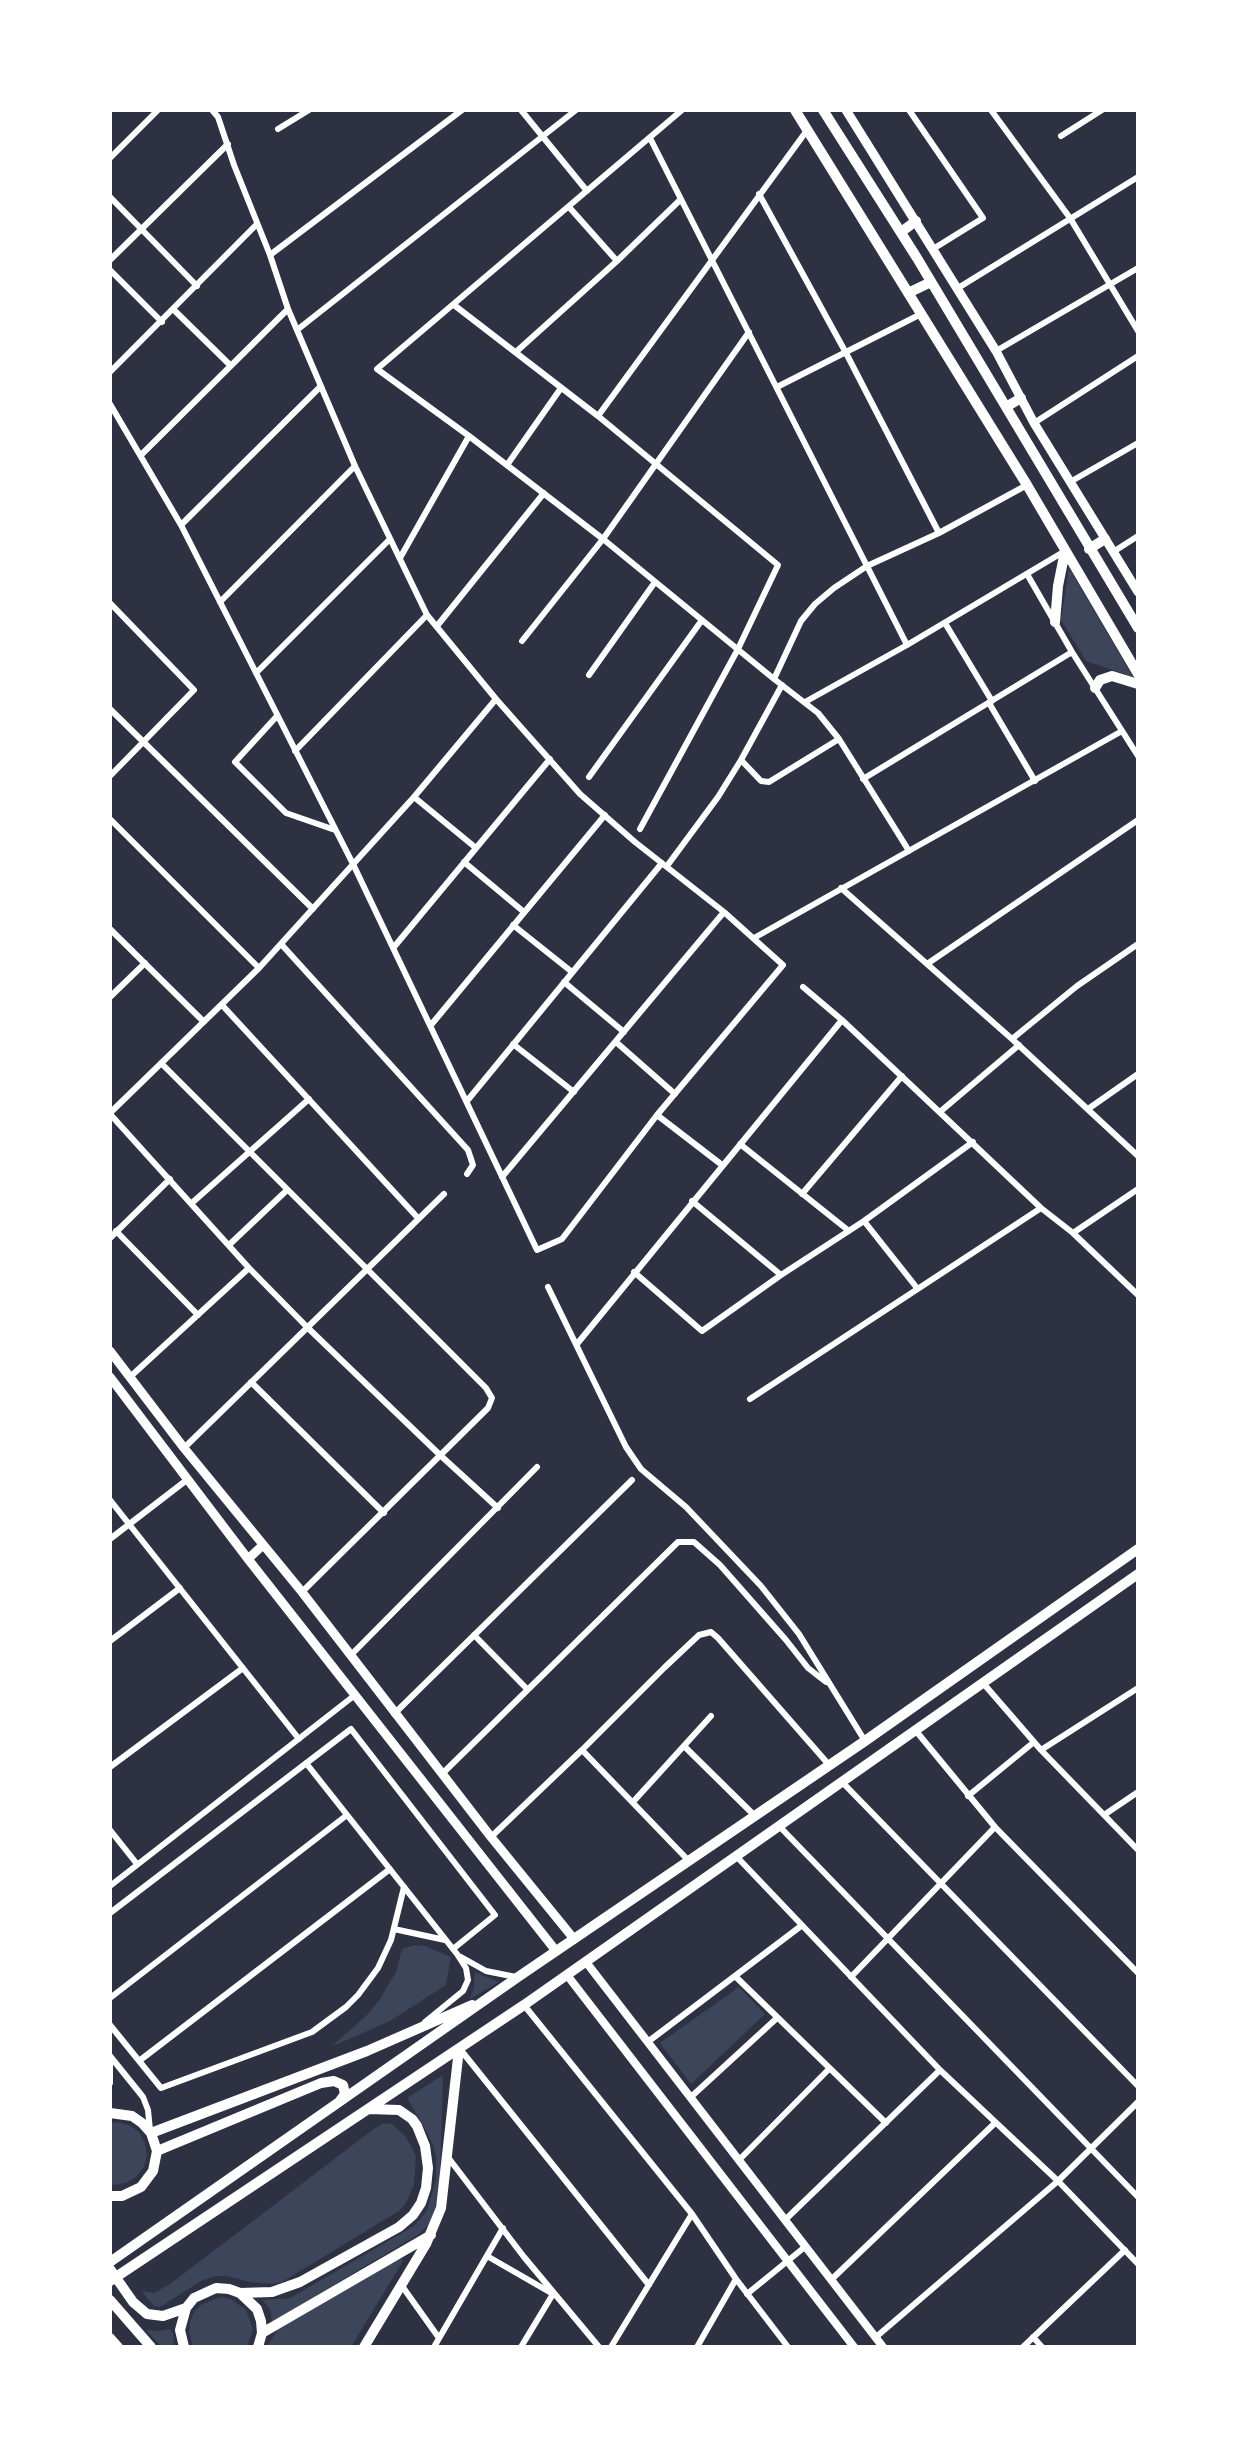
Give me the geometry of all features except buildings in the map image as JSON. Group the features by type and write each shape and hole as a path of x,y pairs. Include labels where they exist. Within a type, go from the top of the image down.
{"main road":[{"path":"795,110 1027,485 1138,674"},
{"path":"823,110 901,232 1137,624"},
{"path":"846,110 958,288 996,351 1034,423 1138,592"},
{"path":"901,232 916,221"},
{"path":"908,293 931,282"},
{"path":"1006,408 1021,398"},
{"path":"1089,548 1105,539"},
{"path":"1055,622 1065,551"},
{"path":"1095,688 1100,680 1112,676 1138,684"},
{"path":"110,1351 574,1939"},
{"path":"110,1377 248,1559 556,1951"},
{"path":"248,1559 263,1545"},
{"path":"110,2263 518,1977 830,1766 1138,1549"},
{"path":"110,2281 524,2006 1138,1574"},
{"path":"150,2132 367,2051 492,1997"},
{"path":"363,2347 431,2235 444,2197 446,2154 459,2049"},
{"path":"157,2151 321,2083 336,2081 343,2085 345,2094 339,2102"},
{"path":"240,2293 272,2292 300,2282 399,2227 413,2215 426,2188 428,2168 425,2146 417,2126 399,2110 368,2109"},
{"path":"110,2113 132,2116 150,2132 157,2151 148,2180 132,2193 111,2196"},
{"path":"262,2333 431,2235"},
{"path":"110,2269 133,2302 147,2314 163,2316 186,2308"},
{"path":"184,2347 180,2330 186,2308 194,2298 205,2291 229,2288 250,2300 257,2309 262,2333 258,2347"},
{"path":"110,2300 151,2347"},
{"path":"110,2338 118,2347"}],"street":[{"path":"110,158 158,110"},
{"path":"110,404 181,525 354,866 537,1250 562,1240 657,1115 783,965 724,912 580,794 496,699 427,614 355,466 288,309 218,117 212,110"},
{"path":"278,129 309,110"},
{"path":"270,255 462,110"},
{"path":"522,110 587,191"},
{"path":"297,330 576,110"},
{"path":"682,110 673,113 650,138 377,369 603,539 818,713 839,739 909,851"},
{"path":"909,110 983,218 933,248"},
{"path":"991,110 1070,218 1138,331"},
{"path":"1061,136 1091,113 1102,110"},
{"path":"598,416 808,129"},
{"path":"650,138 907,645"},
{"path":"110,260 228,144"},
{"path":"958,288 1138,177"},
{"path":"760,194 939,533"},
{"path":"110,197 197,286"},
{"path":"516,351 617,261 680,200"},
{"path":"569,207 617,261"},
{"path":"110,372 257,224"},
{"path":"996,351 1138,268"},
{"path":"110,270 162,322"},
{"path":"454,305 598,416 778,565 738,649 640,829"},
{"path":"141,455 288,309"},
{"path":"174,310 230,366"},
{"path":"778,387 922,314"},
{"path":"522,641 603,539 749,332"},
{"path":"1034,423 1138,356"},
{"path":"181,525 321,386"},
{"path":"507,465 561,388"},
{"path":"400,558 469,436"},
{"path":"1070,482 1138,443"},
{"path":"220,602 355,466"},
{"path":"774,680 801,621 815,604 834,588 867,566 939,533 1027,485"},
{"path":"437,626 544,493"},
{"path":"1113,552 1138,536"},
{"path":"256,673 390,540"},
{"path":"805,702 1065,551"},
{"path":"1027,574 1072,652 1138,756"},
{"path":"589,675 655,582"},
{"path":"110,603 194,690 110,776"},
{"path":"295,751 427,614"},
{"path":"589,777 702,620"},
{"path":"944,623 1035,781"},
{"path":"863,779 1072,652"},
{"path":"467,1101 718,797 782,685"},
{"path":"496,699 354,866 259,968 110,1113 308,1328 498,1508"},
{"path":"110,709 313,909"},
{"path":"277,716 235,762 286,813 335,830"},
{"path":"754,938 1122,732"},
{"path":"741,760 761,781 769,782 839,739"},
{"path":"394,947 550,759"},
{"path":"414,797 476,848"},
{"path":"431,1025 605,815"},
{"path":"110,819 259,968"},
{"path":"927,964 1138,820"},
{"path":"464,862 524,912"},
{"path":"841,888 1012,1038 1138,1156"},
{"path":"502,1177 724,912"},
{"path":"513,925 572,972"},
{"path":"110,929 204,1022"},
{"path":"281,944 468,1150 473,1165 467,1174"},
{"path":"1012,1038 1077,986 1138,944"},
{"path":"110,997 145,963"},
{"path":"564,982 624,1032"},
{"path":"803,987 941,1111 1041,1208 1073,1233 1138,1294"},
{"path":"222,1004 418,1218"},
{"path":"577,1344 842,1020"},
{"path":"616,1042 675,1094"},
{"path":"513,1044 574,1091"},
{"path":"941,1111 1019,1045"},
{"path":"161,1063 286,1191 486,1388 492,1398 488,1408 302,1592"},
{"path":"1087,1109 1138,1074"},
{"path":"802,1194 902,1076"},
{"path":"193,1202 309,1098"},
{"path":"657,1115 722,1165"},
{"path":"634,1272 702,1331 864,1221 973,1142"},
{"path":"740,1144 849,1231"},
{"path":"110,1238 170,1178"},
{"path":"1073,1233 1138,1189"},
{"path":"229,1245 286,1191"},
{"path":"184,1448 444,1194"},
{"path":"692,1201 781,1275"},
{"path":"750,1399 1041,1208"},
{"path":"864,1221 917,1288"},
{"path":"116,1231 198,1315"},
{"path":"130,1377 250,1268"},
{"path":"548,1287 626,1447 640,1468 686,1507 761,1586 799,1634 865,1741"},
{"path":"251,1382 384,1513"},
{"path":"351,1655 537,1467"},
{"path":"110,1539 188,1479"},
{"path":"394,1713 632,1480"},
{"path":"110,1500 299,1739"},
{"path":"442,1774 678,1542 694,1542 720,1565 807,1668 831,1686"},
{"path":"110,1641 180,1588"},
{"path":"491,1837 699,1635 711,1633 718,1637 830,1766"},
{"path":"474,1635 527,1689"},
{"path":"110,1767 243,1668"},
{"path":"983,1683 1041,1750 1138,1850"},
{"path":"1041,1750 1138,1688"},
{"path":"110,1886 355,1695"},
{"path":"633,1802 711,1716"},
{"path":"110,1913 351,1729 495,1915 455,1952"},
{"path":"916,1731 995,1827 1138,1973"},
{"path":"968,1796 1034,1742"},
{"path":"684,1745 754,1815"},
{"path":"582,1750 688,1860"},
{"path":"306,1763 455,1952 467,1973 466,1987 459,1996 417,2028"},
{"path":"843,1783 1138,2086"},
{"path":"1104,1815 1138,1792"},
{"path":"110,1998 347,1815"},
{"path":"779,1827 1138,2197"},
{"path":"851,1977 995,1827"},
{"path":"110,1830 137,1864"},
{"path":"737,1857 940,2070 1058,2181 1138,2264"},
{"path":"139,2061 390,1870"},
{"path":"110,2025 161,2088 312,2032 335,2018 358,1995 378,1968 394,1929 404,1887"},
{"path":"649,2041 801,1926"},
{"path":"394,1929 445,1940"},
{"path":"455,1952 486,1971 518,1977"},
{"path":"586,1962 883,2347"},
{"path":"566,1975 854,2347"},
{"path":"736,1977 886,2123"},
{"path":"524,2006 692,2214 736,2279 789,2347"},
{"path":"692,2096 777,2018"},
{"path":"459,2049 649,2286"},
{"path":"110,2058 143,2097 148,2110 150,2132"},
{"path":"110,2058 110,2083"},
{"path":"740,2159 829,2069"},
{"path":"786,2219 940,2070"},
{"path":"876,2337 1058,2181 1138,2102"},
{"path":"832,2279 995,2123"},
{"path":"446,2154 553,2294 598,2347"},
{"path":"611,2347 692,2214"},
{"path":"434,2347 503,2228"},
{"path":"747,2294 806,2246"},
{"path":"1023,2347 1125,2250"},
{"path":"487,2256 553,2294"},
{"path":"697,2347 736,2279"},
{"path":"402,2286 439,2338"},
{"path":"521,2347 553,2294"},
{"path":"1033,2336 1042,2347"}],"shaded area":[{"path":"1069,568 1133,677 1086,661 1061,620"},
{"path":"415,1945 425,1946 451,1957 446,1985 390,2021 331,2047 368,2014 396,1972 402,1949"},
{"path":"475,1972 499,1982 470,1999 473,1990"},
{"path":"739,1987 765,2014 691,2084 660,2043"},
{"path":"443,2075 440,2179 434,2213 428,2225 419,2234 272,2322 270,2309 262,2300 290,2298 414,2226 427,2211 436,2179 436,2158 434,2147 407,2098"},
{"path":"110,2123 129,2125 139,2132 147,2155 144,2167 136,2177 126,2183 114,2185 110,2184"},
{"path":"384,2123 392,2124 406,2137 416,2156 414,2185 399,2211 282,2282 250,2282 216,2276 203,2280 160,2307 154,2306 147,2298 142,2291 154,2293 170,2284"},
{"path":"399,2258 403,2261 351,2347 267,2347 279,2327"},
{"path":"221,2297 231,2299 246,2310 253,2329 247,2347 195,2347 189,2333 194,2312 202,2304"},
{"path":"170,2329 174,2347 162,2347 146,2330 159,2331"}]}
